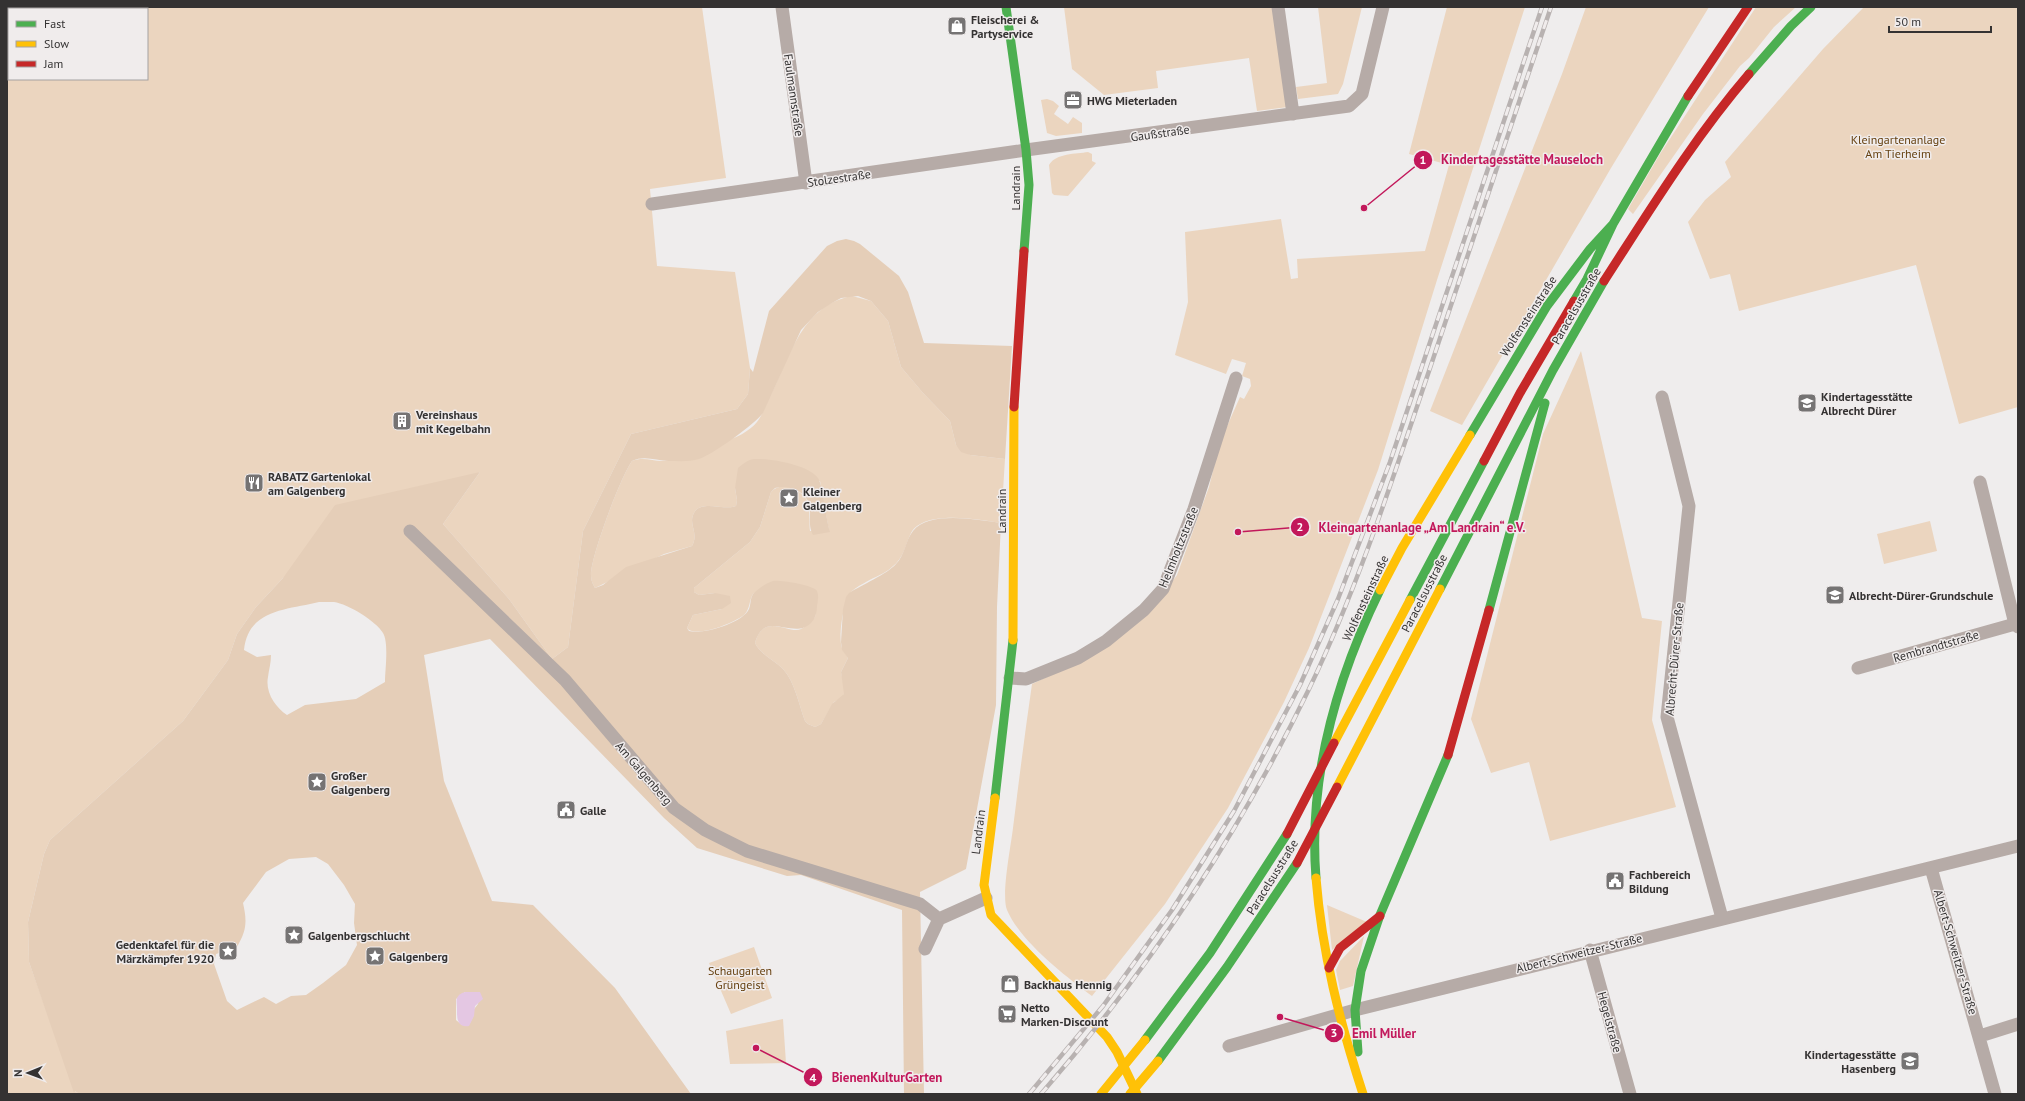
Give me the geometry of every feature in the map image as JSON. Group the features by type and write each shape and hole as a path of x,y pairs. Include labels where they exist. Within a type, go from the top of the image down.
{"main road":[{"name":"Landrain","path":"1006,7 1026,150 1029,185 1014,404 1014,620 1010,678 984,885 991,916 1060,987 1113,1045 1137,1094"},
{"name":"Paracelsusstraße","path":"1101,1094 1145,1040 1210,953 1287,834 1334,742 1520,393 1587,278 1613,224 1680,108 1748,7"},
{"name":"Paracelsusstraße","path":"1130,1094 1158,1061 1227,968 1297,863 1553,370 1600,286 1719,109 1791,26 1811,7"},
{"name":"Wolfensteinstraße","path":"1362,1089 1339,1014 1329,968 1318,887 1315,847 1316,805 1319,776 1328,732 1337,699 1357,642 1402,548 1548,306 1590,249 1613,224"},
{"name":"Wolfensteinstraße","path":"1362,1089 1355,1010 1360,971 1380,915 1433,796 1447,760 1464,708 1553,370"},
{"name":"Wolfensteinstraße","path":"1329,968 1340,948 1380,915"}],"street":[{"name":"Faulmannstraße","path":"782,7 806,183"},
{"path":"1278,7 1293,114"},
{"name":"Gaußstraße","path":"1026,150 1349,106 1362,94 1384,7"},
{"name":"Stolzestraße","path":"652,204 806,183 1026,150"},
{"name":"Helmholtzstraße","path":"1010,678 1026,679 1078,658 1106,641 1144,610 1163,589 1194,509 1236,378"},
{"name":"Albrecht-Dürer-Straße","path":"1662,397 1689,506 1667,717 1722,918"},
{"name":"Rembrandtstraße","path":"1858,668 2016,618 1980,482"},
{"name":"Am Galgenberg","path":"410,531 565,680 674,808 705,830 747,851 920,904 939,919"},
{"name":"Albert-Schweitzer-Straße","path":"1229,1046 1339,1014 1590,950 2018,846"},
{"name":"Albert-Schweitzer-Straße","path":"1932,868 1995,1094"},
{"path":"925,949 939,919 986,898"},
{"name":"Hegelstraße","path":"1590,950 1630,1094"},
{"path":"1980,1036 2018,1024"}],"green space":[{"path":"7,7 702,7 726,178 650,189 657,266 735,272 750,368 748,394 737,409 631,434 583,531 568,647 552,659 509,599 443,524 480,472 283,578 256,607 237,634 228,660 183,721 50,840 44,854 28,922 29,962 75,1091 79,1094 7,1094"},
{"path":"1064,7 1275,7 1288,107 1257,111 1249,58 1156,71 1158,88 1104,95 1072,69"},
{"path":"1318,7 1362,7 1343,84 1338,94 1298,99 1296,87 1327,83"},
{"path":"1447,7 1525,7 1437,280 1378,470 1309,648 1284,702 1228,808 1165,904 1092,996 1032,946 1013,922 1005,903 1007,870 1032,684 1066,668 1162,595 1177,575 1209,487 1220,442 1240,397 1244,399 1251,386 1250,379 1242,376 1246,363 1232,359 1226,374 1175,355 1188,302 1185,232 1281,219 1291,279 1298,278 1297,259 1425,251 1449,165 1409,154"},
{"path":"1586,7 1709,7 1611,168 1462,425 1430,411 1562,74"},
{"path":"1756,7 1796,7 1774,27 1749,58 1740,66 1703,114 1633,214 1628,209 1660,154"},
{"name":"Kleingartenanlage Am Tierheim","path":"1864,7 2018,7 2018,407 1959,424 1916,265 1739,311 1730,274 1710,279 1688,222 1705,200 1731,177 1725,162 1823,49"},
{"path":"1047,99 1053,101 1059,106 1054,114 1068,124 1073,117 1082,123 1082,133 1056,136 1047,133 1041,100"},
{"path":"1088,152 1092,154 1092,161 1096,163 1068,196 1054,195 1052,193 1049,165 1052,161 1061,156"},
{"path":"852,296 871,301 888,321 901,367 950,421 956,445 970,455 1005,459 1001,523 953,518 940,518 928,521 918,526 911,533 902,555 896,563 886,572 869,580 850,593 845,606 841,629 842,648 848,658 841,672 845,691 843,697 834,702 821,724 815,727 805,721 794,687 787,674 761,651 755,643 759,633 764,628 770,626 796,630 805,627 815,617 818,595 768,584 753,594 745,614 734,621 707,631 691,631 687,628 693,615 722,609 715,593 699,595 694,592 694,588 750,542 760,527 771,492 776,488 786,487 797,490 805,498 809,504 810,531 829,531 820,481 735,488 737,500 736,506 706,506 696,510 692,519 695,537 692,546 664,554 595,588 591,576 595,553 607,517 632,461 641,459 661,461 668,460 724,442 750,429 760,418 798,338 808,323 819,311 834,302"},
{"path":"1581,351 1642,618 1662,621 1652,720 1676,807 1550,841 1529,762 1491,773 1471,719 1543,434"},
{"path":"1930,521 1937,551 1884,564 1877,534"},
{"path":"1327,905 1367,922 1332,950"},
{"path":"1364,936 1353,986 1340,990 1336,970 1340,961"},
{"name":"Schaugarten Grüngeist","path":"754,947 772,998 731,1014 709,963"},
{"path":"783,1019 786,1063 730,1064 726,1031"}],"shaded area":[{"path":"846,239 860,244 899,276 908,292 924,343 1012,346 1005,459 970,455 961,452 956,445 950,421 901,367 888,321 871,301 858,296 841,298 818,312 801,330 763,413 743,431 723,446 699,459 664,461 641,458 632,461 607,517 595,553 591,578 595,588 603,585 626,567 692,546 695,537 692,519 696,510 706,506 736,506 737,500 735,488 738,468 747,461 761,459 778,461 798,466 813,473 820,482 830,532 813,535 810,527 809,504 804,495 790,488 775,488 771,492 760,527 750,542 694,588 694,592 699,595 715,593 730,596 731,603 722,609 693,615 687,628 689,631 703,631 722,627 739,619 749,609 753,594 762,586 773,581 796,583 817,591 817,611 814,620 811,623 804,628 796,629 772,626 765,628 760,633 755,643 761,651 787,674 794,687 805,721 815,727 821,724 832,704 844,694 841,672 848,658 842,650 841,642 843,609 846,597 849,593 892,568 899,560 913,531 920,525 930,520 955,518 1001,523 997,607 996,705 966,869 920,892 924,1094 904,1094 902,910 801,875 787,876 697,848 664,818 490,639 424,655 444,781 492,901 533,905 615,988 691,1094 79,1094 75,1091 74,1093 29,962 28,922 44,854 50,840 183,721 228,660 237,634 256,607 283,578 335,505 480,472 443,524 509,599 552,659 568,647 583,531 631,434 737,409 748,394 750,368 753,372 769,311 827,246 837,241","holes":["319,602 334,602 347,606 368,618 379,628 385,637 386,643 385,682 356,699 305,705 287,715 272,699 268,688 267,683 271,655 257,657 244,650 247,636 253,626 261,619 271,614 282,610","316,857 328,864 344,885 355,904 354,923 357,945 346,965 306,995 291,996 276,1004 264,997 237,1010 227,1001 214,964 216,954 237,947 243,935 245,925 243,903 266,872 289,859","465,992 480,992 478,1004 462,1025 456,1020 456,999"]},
{"path":"465,992 480,992 483,999 475,1006 474,1016 469,1026 459,1023 457,1018 457,998"}],"railway":[{"path":"1029,1094 1103,1006 1172,910 1234,811 1300,685 1338,599 1390,462 1542,7"},
{"path":"1041,1094 1118,1000 1154,951 1188,900 1252,797 1309,689 1327,650 1374,532 1551,7"}],"traffic: fast":[{"path":"1006,7 1026,150 1029,185 1024,251"},
{"path":"1749,74 1791,26 1811,7"},
{"path":"1574,301 1587,279 1613,224 1688,96"},
{"path":"1470,435 1547,306 1590,249 1613,224"},
{"path":"1440,589 1553,370 1604,281"},
{"path":"1489,610 1545,403"},
{"path":"1410,600 1484,461"},
{"path":"1316,878 1316,803 1328,730 1350,659 1380,590"},
{"path":"995,798 1013,640"},
{"path":"1358,1052 1355,1010 1361,971 1380,915 1448,755"},
{"path":"1145,1040 1210,953 1287,834"},
{"path":"1158,1061 1227,967 1297,863"}],"traffic: slow":[{"path":"1013,640 1014,407"},
{"path":"1380,590 1402,548 1470,435"},
{"path":"1337,787 1440,589"},
{"path":"1334,743 1410,600"},
{"path":"995,798 984,885 991,915 1107,1037 1117,1052 1137,1094"},
{"path":"1316,878 1327,961 1347,1041 1363,1094"},
{"path":"1101,1094 1145,1040"},
{"path":"1130,1094 1158,1061"}],"traffic: jam":[{"path":"1688,96 1748,7"},
{"path":"1604,281 1691,149 1749,74"},
{"path":"1014,407 1024,251"},
{"path":"1484,461 1520,393 1574,301"},
{"path":"1448,755 1489,610"},
{"path":"1287,834 1334,743"},
{"path":"1297,863 1337,787"},
{"path":"1329,968 1340,948 1380,916"}],"place":[{"name":"Fleischerei & Partyservice","path":"957,26"},
{"name":"HWG Mieterladen","path":"1073,100"},
{"name":"Kindertagesstätte Mauseloch","path":"1364,208"},
{"name":"Kindertagesstätte Albrecht Dürer","path":"1807,403"},
{"name":"Vereinshaus mit Kegelbahn","path":"402,421"},
{"name":"RABATZ Gartenlokal am Galgenberg","path":"254,483"},
{"name":"Kleiner Galgenberg","path":"789,498"},
{"name":"Kleingartenanlage „Am Landrain“ e.V.","path":"1238,532"},
{"name":"Albrecht-Dürer-Grundschule","path":"1835,595"},
{"name":"Großer Galgenberg","path":"317,782"},
{"name":"Galle","path":"566,810"},
{"name":"Fachbereich Bildung","path":"1615,881"},
{"name":"Galgenbergschlucht","path":"294,935"},
{"name":"Gedenktafel für die Märzkämpfer 1920","path":"228,951"},
{"name":"Galgenberg","path":"375,956"},
{"name":"Backhaus Hennig","path":"1010,984"},
{"name":"Netto Marken-Discount","path":"1007,1014"},
{"name":"Emil Müller","path":"1280,1017"},
{"name":"BienenKulturGarten","path":"756,1048"},
{"name":"Kindertagesstätte Hasenberg","path":"1910,1061"}]}
